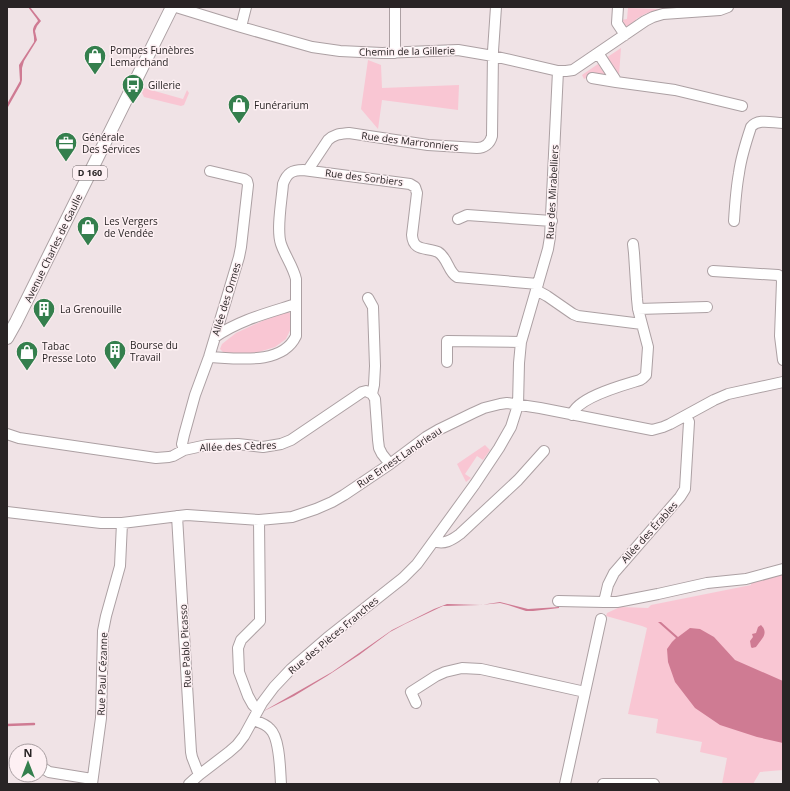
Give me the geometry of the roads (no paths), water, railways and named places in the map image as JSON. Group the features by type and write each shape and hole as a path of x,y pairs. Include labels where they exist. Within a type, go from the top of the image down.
{"main road":[{"name":"Avenue Charles de Gaulle","path":"7,338 172,7"}],"street":[{"name":"Chemin de la Gillerie","path":"176,7 312,47 340,51 395,53 458,50 558,70 570,71 598,53"},
{"path":"241,27 246,7"},
{"path":"395,7 395,53"},
{"path":"618,7 618,23 625,35"},
{"path":"616,82 598,53 645,21 663,14 720,10 728,7"},
{"path":"493,56 496,8"},
{"name":"Rue des Marronniers","path":"308,170 328,140 337,134 349,133 428,145 477,148 481,148 486,145 490,142 492,136 493,56"},
{"name":"Rue des Mirabelliers","path":"518,405 521,342 548,248 552,221 558,70"},
{"path":"592,78 675,90 742,106"},
{"path":"734,221 739,172 743,152 752,125 757,122 783,124"},
{"path":"209,357 249,359 268,356 287,349 292,344 296,336 297,320 296,279 281,243 279,234 283,184 286,177 294,171 308,170"},
{"name":"Rue des Sorbiers","path":"308,170 410,184 415,187 417,193 412,240 419,248 439,253 457,277 537,287"},
{"name":"Allée des Ormes","path":"184,450 182,444 195,395 209,357 241,247 248,186 247,181 244,179 210,171"},
{"path":"458,219 467,215 552,221"},
{"path":"572,415 573,411 589,398 640,380 646,375 648,347 638,309 632,244"},
{"path":"713,271 778,275 781,277 780,336 783,360"},
{"path":"537,287 547,296 578,316 642,324"},
{"path":"368,298 373,307 375,366 372,394 375,399 379,448 390,464"},
{"path":"215,337 233,326 296,304"},
{"path":"638,309 707,307"},
{"path":"447,362 447,341 521,342"},
{"name":"Rue Ernest Landrieau","path":"7,512 101,523 195,515 259,520 292,517 332,502 390,464 426,437 484,408 500,404 518,405 652,430 663,427 728,394 783,382"},
{"name":"Allée des Cèdres","path":"7,434 19,438 163,458 173,456 184,450 207,445 238,444 262,447 281,444 290,440 362,392 366,391 372,394"},
{"name":"Rue des Pièces Franches","path":"194,781 237,745 244,736 262,703 274,687 291,669 326,638 403,578 417,564 499,448 511,427 518,405"},
{"name":"Allée des Érables","path":"604,602 608,585 614,573 680,497 685,489 689,422 686,416"},
{"path":"434,541 443,542 452,540 460,534 518,480 544,451"},
{"name":"Rue Pablo Picasso","path":"178,516 191,752 194,781"},
{"path":"259,520 260,621 241,640 238,648 239,672 256,715 270,728 275,736 278,746 282,784"},
{"name":"Rue Paul Cézanne","path":"48,771 92,782 101,718 103,631 120,566 122,522"},
{"path":"558,601 616,602 707,583 746,579 783,569"},
{"path":"565,784 601,619"},
{"path":"416,703 411,692 436,676 462,668 481,669 585,692"},
{"path":"603,784 654,784"}],"waterway":[{"path":"7,725 34,724"}],"place":[{"name":"Pompes Funèbres Lemarchand","path":"95,76"},
{"name":"Gillerie","path":"133,104"},
{"name":"Funérarium","path":"239,124"},
{"name":"Générale Des Services","path":"66,162"},
{"name":"Les Vergers de Vendée","path":"88,246"},
{"name":"La Grenouille","path":"44,328"},
{"name":"Bourse du Travail","path":"115,370"},
{"name":"Tabac Presse Loto","path":"27,372"}]}
